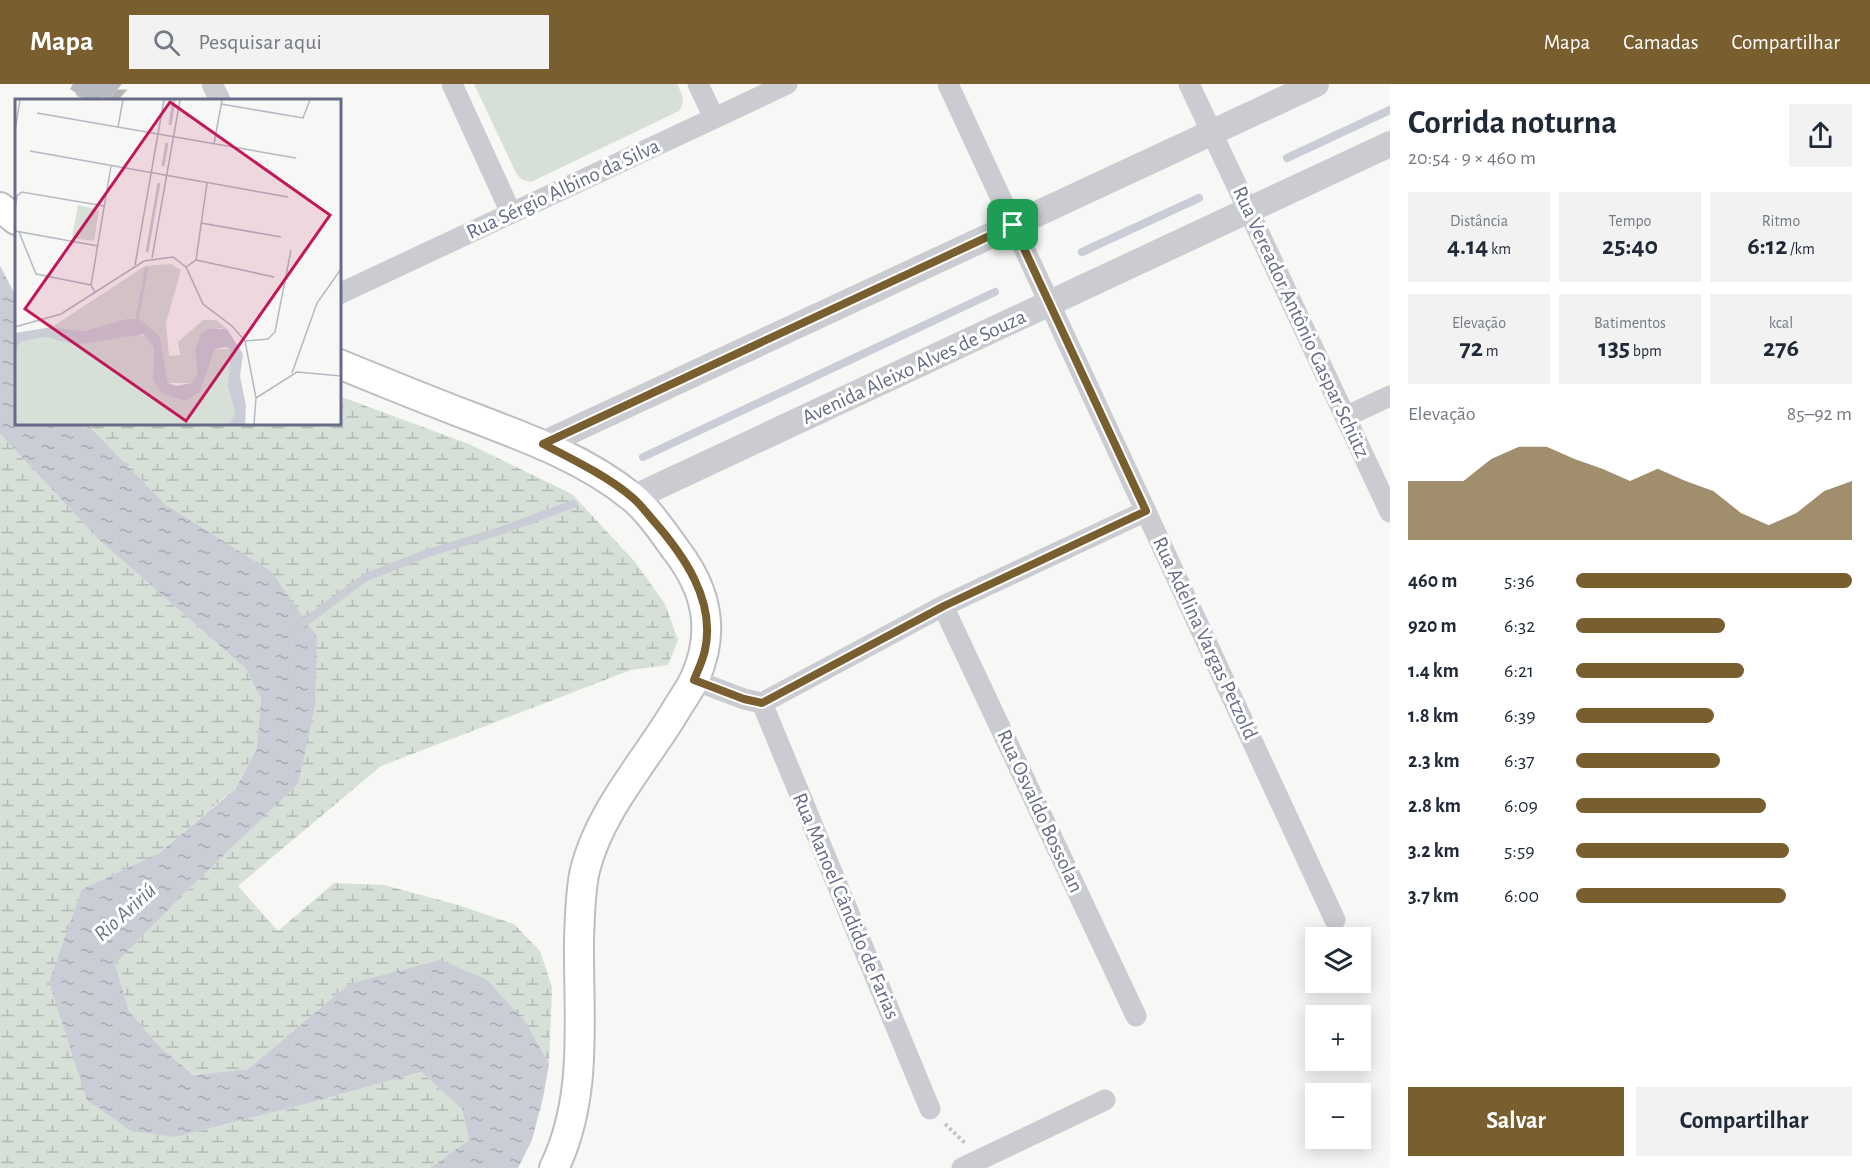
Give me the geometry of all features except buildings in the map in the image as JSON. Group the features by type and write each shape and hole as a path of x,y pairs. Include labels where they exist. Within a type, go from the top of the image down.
{"main road":[{"path":"0,207 15,219"},
{"path":"340,364 543,444 591,469 633,498 686,562 701,592 707,633 705,650 694,680 611,808 596,836 585,872 580,905 578,1076 568,1132 561,1155 554,1168"}],"street":[{"path":"212,84 220,99"},
{"path":"452,84 511,213"},
{"path":"698,84 714,118"},
{"name":"Rua Sérgio Albino da Silva","path":"340,294 787,84"},
{"name":"Rua Adelina Vargas Petzold","path":"948,84 1335,920"},
{"name":"Rua Vereador Antônio Gaspar Schütz","path":"1189,84 1390,513"},
{"path":"543,444 1316,84"},
{"name":"Avenida Aleixo Alves de Souza","path":"633,498 1390,144"},
{"path":"1345,417 1390,396"},
{"path":"694,680 744,699 762,703 944,606 1146,511"},
{"name":"Rua Osvaldo Bossolan","path":"944,606 1136,1016"},
{"name":"Rua Manoel Cândido de Farias","path":"762,703 930,1109"},
{"path":"962,1168 1105,1100"}],"path":[{"path":"930,1109 981,1159"}],"green space":[{"path":"474,84 677,84 683,101 679,111 531,182 517,175"},
{"path":"340,396 469,444 572,494 635,562 665,604 678,640 668,665 631,670 381,766 238,886 278,931 334,883 384,885 458,905 514,924 540,951 552,987 549,1064 527,1024 349,984 248,1069 195,1075 158,1045 129,1011 115,964 298,784 271,571 166,505 87,424 340,424"},
{"path":"0,434 99,540 245,668 261,698 257,748 235,788 159,853 82,889 175,1137 421,1072 462,1109 469,1140 430,1168 0,1168"}],"water":[{"name":"Rio Aririú","path":"0,266 15,294 15,424 87,424 166,505 271,571 317,637 315,706 298,784 115,964 129,1011 158,1045 194,1075 248,1069 349,984 440,960 486,979 527,1024 549,1064 532,1140 518,1168 430,1168 469,1140 462,1109 421,1072 175,1137 131,1131 87,1100 49,982 82,889 159,853 235,789 257,748 261,698 245,668 99,540 0,434"}],"waterway":[{"path":"1287,158 1390,110"},
{"path":"1082,252 1199,198"},
{"path":"643,457 995,292"},
{"path":"298,627 366,577 428,553 500,531 573,504"}],"route":[{"path":"1013,225 1146,511 944,606 762,703 744,699 694,680 705,650 707,624 701,592 686,562 633,498 591,469 543,444 1013,225"}]}
